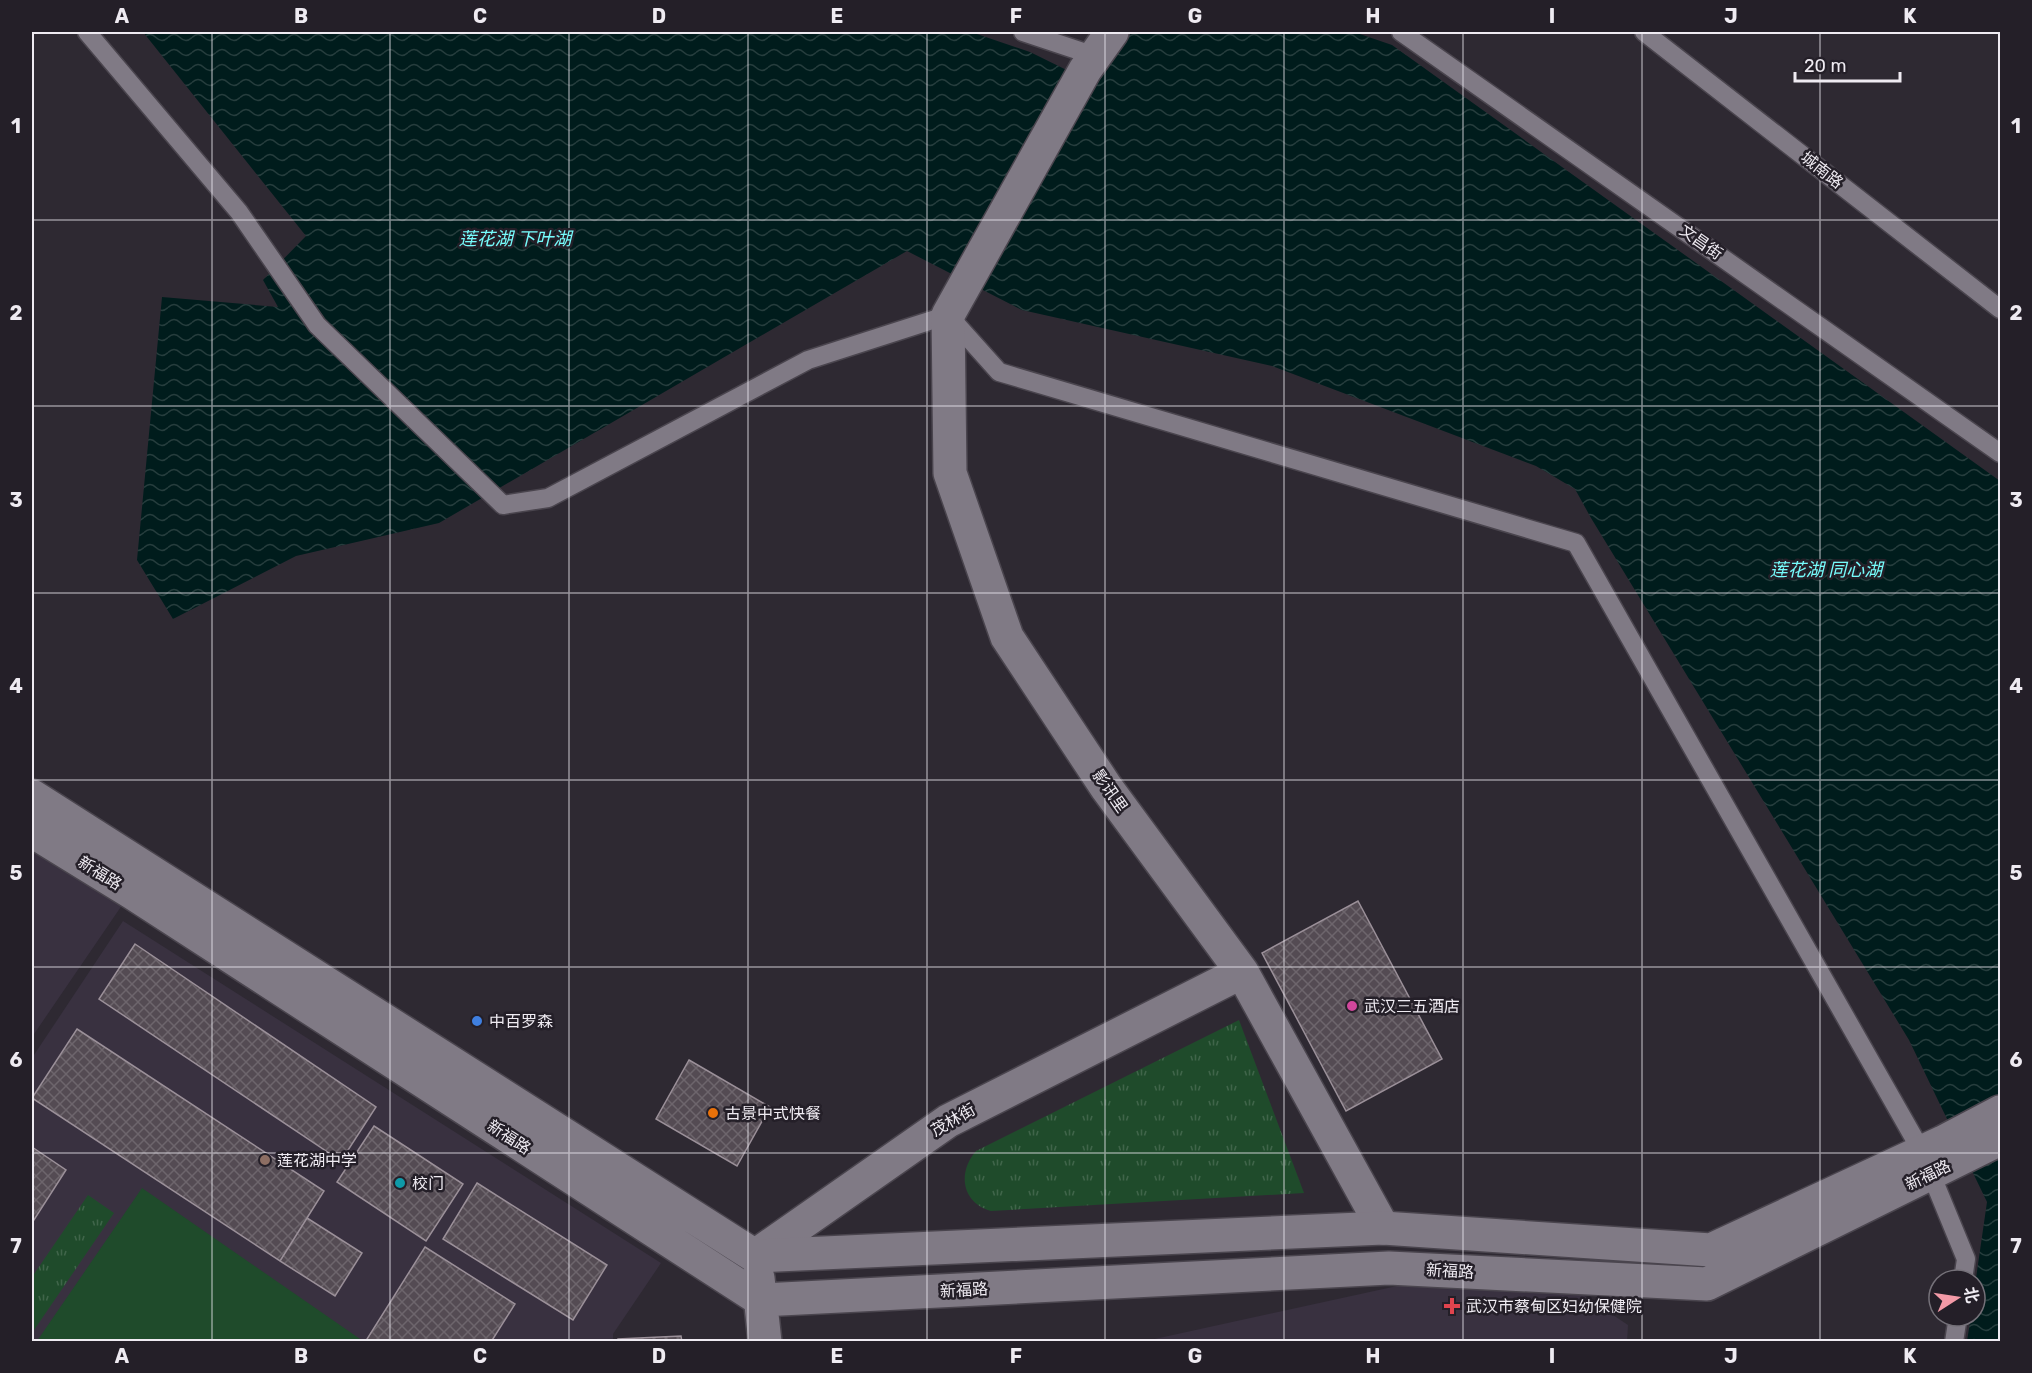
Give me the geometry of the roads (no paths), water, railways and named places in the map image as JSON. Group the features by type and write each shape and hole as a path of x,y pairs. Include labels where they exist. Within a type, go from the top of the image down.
{"street":[{"path":"948,315 1097,53"},
{"name":"影讯里","path":"948,315 950,473 1007,637 1106,787 1242,972 1383,1228"},
{"name":"新福路","path":"32,796 755,1256 1383,1228 1711,1250 1937,1157 2001,1139"},
{"name":"新福路","path":"32,831 761,1300 1389,1268 1707,1284 1937,1157 2001,1113"},
{"name":"茂林街","path":"755,1256 948,1121 1242,972"},
{"path":"755,1256 765,1341"}],"lane":[{"path":"87,32 239,212 317,325 503,505 548,498 808,360 948,315 999,372 1576,543 1937,1157 1966,1259 1965,1268"},
{"path":"1023,32 1097,53"},
{"name":"文昌街","path":"1401,32 2001,453"},
{"name":"城南路","path":"1644,32 2001,309"}],"water":[{"path":"143,32 971,32 1030,52 1095,84 1132,32 1354,32 1392,45 2000,481 2000,1341 1967,1341 1969,1328 1987,1328 1987,1268 1977,1268 1987,1202 1909,1040 1575,489 1536,466 1272,366 1022,310 907,251 439,523 296,556 173,619 137,560 162,297 278,307 263,280 306,236"}],"place":[{"name":"武汉三五酒店","path":"1352,1006"},
{"name":"中百罗森","path":"477,1021"},
{"name":"古景中式快餐","path":"713,1113"},
{"name":"莲花湖中学","path":"265,1160"},
{"name":"校门","path":"400,1183"},
{"name":"武汉市蔡甸区妇幼保健院","path":"1452,1306"}],"water label":[{"name":"莲花湖 下叶湖","path":"515,239"},
{"name":"莲花湖 同心湖","path":"1826,570"}]}
